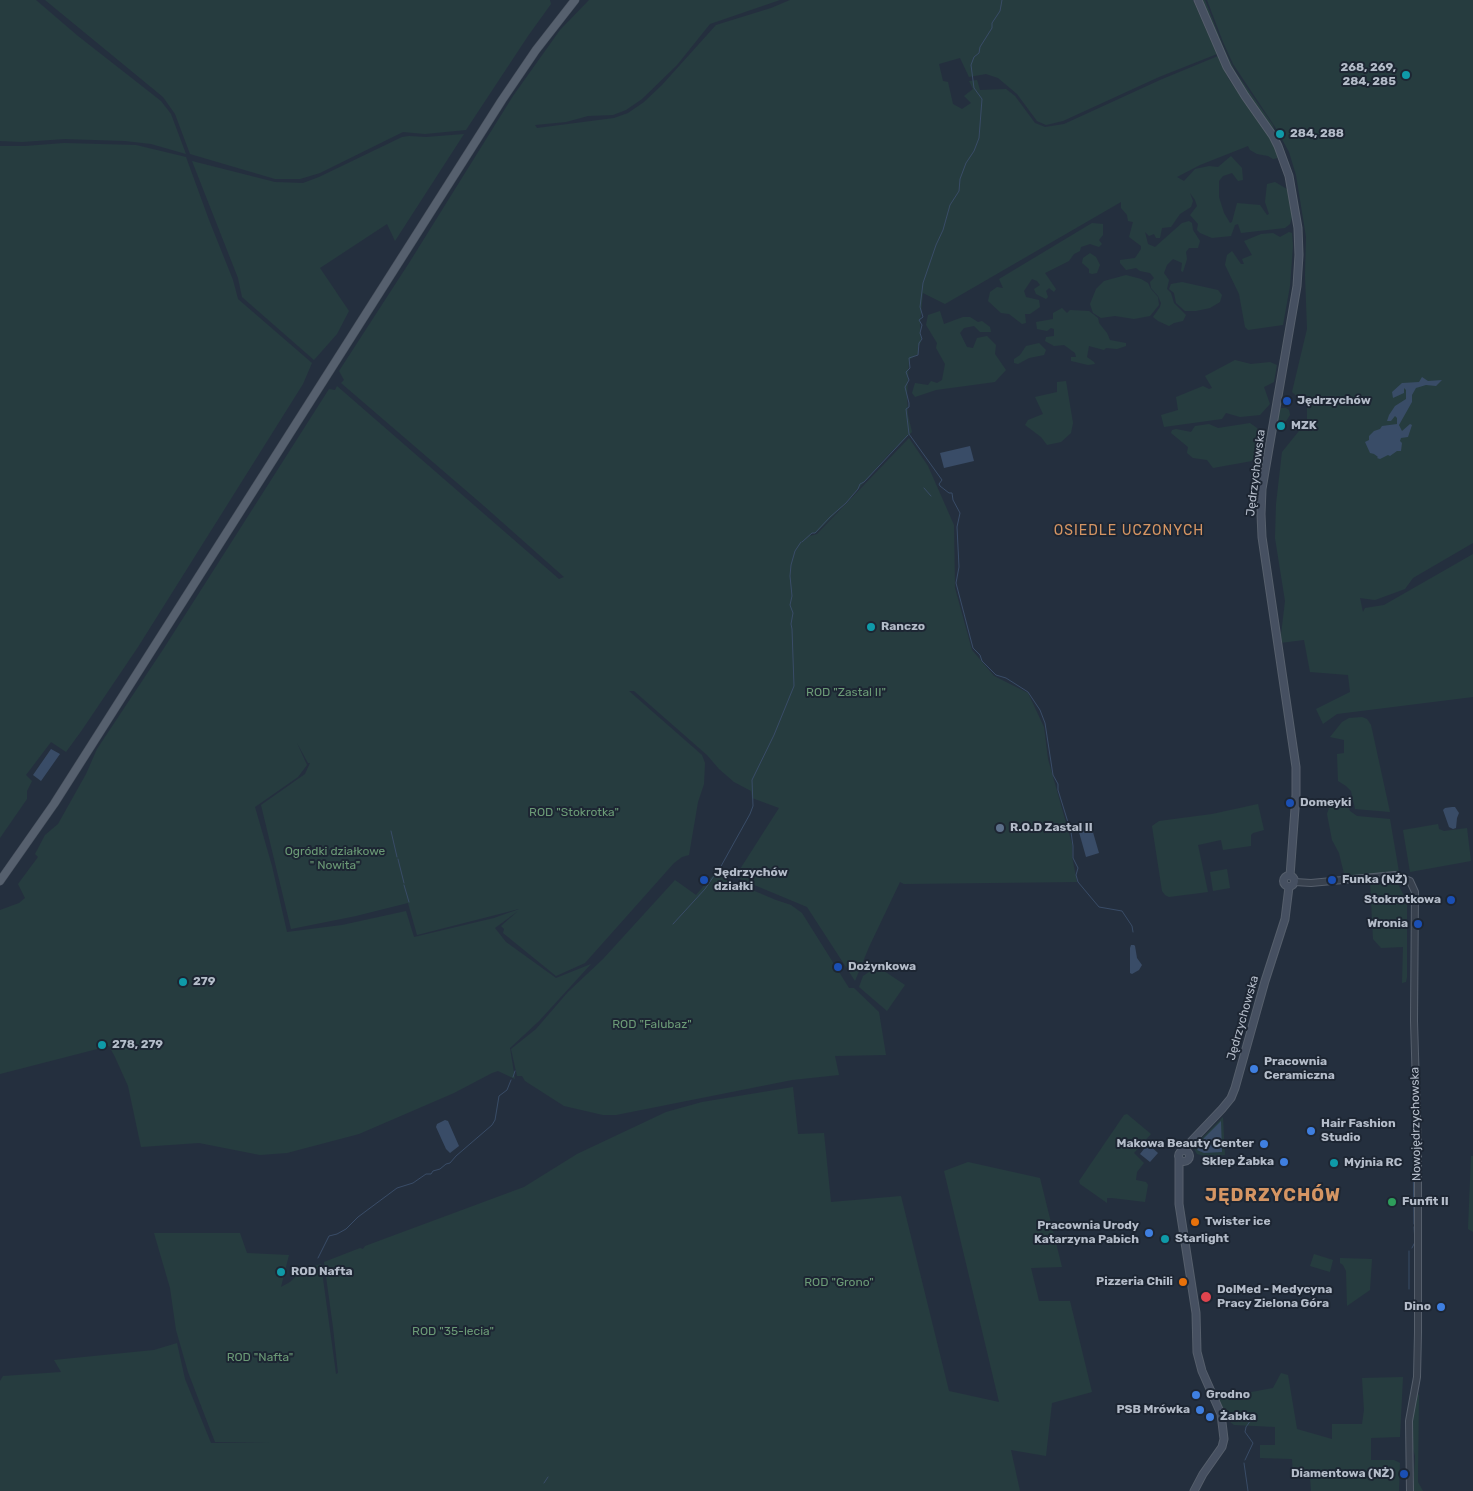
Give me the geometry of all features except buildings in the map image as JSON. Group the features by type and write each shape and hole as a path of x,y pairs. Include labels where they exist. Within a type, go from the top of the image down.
{"main road":[{"path":"2,878 59,796 502,100 536,50 575,0"},
{"name":"Jędrzychowska","path":"1194,1491 1222,1446 1224,1439 1221,1414 1202,1371 1197,1352 1196,1313 1179,1204 1182,1160 1179,1153 1186,1151 1192,1141 1228,1103 1235,1088 1263,988 1285,919 1292,885 1285,885 1284,881 1286,877 1290,876 1296,795 1296,767 1262,537 1261,514 1262,489 1296,292 1299,244 1297,217 1289,176 1273,136 1227,67 1198,0"}],"street":[{"name":"Nowojędrzychowska","path":"1292,885 1395,875 1410,881 1413,887 1415,900 1414,1021 1418,1152 1418,1373 1409,1421 1410,1491"}],"green space":[{"path":"0,0 36,0 78,36 161,101 171,114 186,154 151,144 125,141 65,139 22,142 0,141"},
{"path":"45,0 550,0 551,4 466,130 425,134 403,132 320,173 300,179 275,179 190,154 175,114 163,97"},
{"path":"589,0 780,0 710,24 677,65 642,99 626,110 613,115 588,116 566,122 535,125 537,128 614,118 628,113 644,102 662,85 716,25 790,0 1193,0 1217,54 1159,77 1063,121 1046,125 1037,121 1017,94 998,78 986,74 969,77 960,58 939,64 943,81 948,82 953,104 962,109 971,103 964,96 973,89 969,81 977,80 980,90 1006,89 1015,96 1035,123 1045,127 1064,124 1218,56 1228,78 1275,145 1278,158 1273,159 1257,154 1250,150 1248,146 1200,165 1177,177 1184,181 1195,169 1209,166 1218,167 1231,156 1242,168 1243,180 1238,181 1232,173 1223,176 1219,181 1219,197 1224,213 1230,223 1232,222 1237,203 1260,205 1267,215 1269,214 1265,202 1267,184 1275,182 1287,189 1293,214 1290,224 1285,228 1241,233 1238,224 1235,225 1231,236 1212,238 1197,230 1198,224 1190,215 1197,206 1190,193 1193,201 1191,207 1180,214 1171,227 1162,228 1160,238 1156,238 1154,234 1149,236 1145,232 1148,244 1155,247 1182,223 1189,221 1192,223 1193,230 1200,241 1198,248 1189,248 1186,252 1187,259 1183,272 1181,271 1182,263 1173,259 1167,265 1164,273 1169,280 1167,289 1171,293 1174,303 1186,315 1183,321 1169,326 1153,317 1161,303 1151,288 1150,282 1154,278 1150,273 1136,268 1126,270 1120,263 1120,260 1135,258 1141,249 1141,246 1129,237 1133,222 1128,221 1127,215 1121,208 1121,202 945,304 923,293 920,323 921,342 918,347 918,354 909,360 907,396 908,415 912,432 888,455 847,502 816,533 812,533 810,536 817,534 909,438 928,466 954,525 955,588 972,650 994,676 1028,693 1044,727 1048,759 1072,844 1072,856 1077,882 904,884 900,882 855,981 807,907 735,877 779,808 752,798 751,791 734,782 707,755 634,691 629,691 702,755 705,763 704,784 698,802 689,855 682,857 674,863 585,963 556,976 503,933 504,929 501,926 518,911 495,928 506,942 556,978 591,964 539,1021 510,1048 515,1079 498,1071 454,1093 359,1134 287,1153 260,1155 199,1143 141,1147 128,1086 109,1046 0,1074 0,910 19,903 25,898 18,884 38,857 35,854 45,835 58,824 86,774 97,749 164,648 329,389 335,390 337,386 559,579 564,577 341,383 344,380 339,371 513,96 560,30","holes":["297,743 308,763 310,763 305,774 261,805 291,929 408,903 417,935 519,909 494,918 414,937 406,911 342,925 287,932 272,866 255,807 298,777 307,765"]},
{"path":"1200,0 1205,0 1235,71 1273,125 1275,132 1233,73"},
{"path":"1207,0 1473,0 1473,543 1413,578 1405,589 1375,600 1360,598 1363,612 1365,608 1384,605 1473,554 1473,697 1337,714 1323,724 1316,709 1350,692 1348,675 1310,672 1304,640 1280,643 1285,601 1275,538 1276,504 1282,452 1307,421 1307,406 1292,392 1307,329 1306,237 1296,175 1289,152 1277,130 1233,64"},
{"path":"464,134 395,241 387,224 320,268 349,311 337,334 314,360 242,297 238,278 192,161 275,182 303,183 402,137"},
{"path":"64,143 136,145 186,157 233,280 238,299 312,363 303,384 138,647 82,730 66,752 51,742 26,775 32,781 27,791 27,799 0,838 0,146"},
{"path":"1092,223 1103,224 1103,235 1099,240 1102,244 1099,247 1090,244 1081,247 1080,251 1074,254 1069,261 1045,273 1056,289 1054,292 1049,288 1046,291 1048,297 1046,299 1036,294 1034,289 1040,285 1032,279 1024,291 1026,297 1039,300 1040,307 1030,314 1025,314 1026,323 1022,324 1009,314 1001,313 988,301 990,292 997,287 1003,288 999,279"},
{"path":"1289,232 1292,233 1293,246 1290,286 1283,325 1248,330 1245,327 1239,294 1225,265 1227,255 1232,251 1241,264 1244,264 1242,259 1252,255 1244,241 1261,234 1273,233 1280,237"},
{"path":"1090,253 1096,257 1100,265 1097,273 1089,273 1089,269 1082,263 1083,258"},
{"path":"1126,275 1148,283 1158,297 1159,305 1150,316 1134,319 1115,316 1101,318 1093,313 1090,304 1096,289 1104,281"},
{"path":"1182,282 1218,290 1222,295 1220,302 1210,308 1185,311 1176,303 1174,293 1169,289 1171,284"},
{"path":"1062,308 1067,313 1070,310 1089,311 1098,318 1099,323 1110,340 1126,343 1126,346 1117,349 1106,348 1104,350 1089,346 1087,357 1095,364 1088,365 1071,361 1071,357 1076,357 1075,353 1064,345 1054,346 1045,341 1046,337 1054,336 1054,329 1051,328 1047,331 1037,329 1036,322 1053,319 1053,313"},
{"path":"940,311 944,324 963,317 970,317 978,322 982,321 990,327 991,332 980,332 974,326 964,328 960,333 967,347 973,348 977,338 987,336 996,345 995,354 1006,370 995,382 936,390 915,397 912,393 915,383 928,385 931,381 937,383 942,380 945,364 936,348 937,343 926,325 928,315"},
{"path":"1039,343 1046,350 1044,355 1029,358 1018,364 1014,363 1014,359 1020,355 1026,346"},
{"path":"1235,360 1251,364 1270,362 1277,365 1274,382 1264,387 1270,404 1260,415 1240,417 1226,413 1222,419 1164,427 1161,415 1178,410 1176,397 1203,386 1209,389 1212,388 1205,376"},
{"path":"1066,381 1073,423 1071,433 1061,442 1047,445 1041,437 1025,425 1028,420 1043,414 1035,397 1057,392 1057,382"},
{"path":"1281,408 1289,410 1290,415 1285,423 1282,421 1277,427 1280,429 1276,431 1278,411"},
{"path":"1250,423 1257,428 1263,438 1261,448 1252,461 1213,468 1207,460 1193,458 1187,453 1188,447 1171,433 1172,430 1176,429 1191,432 1195,426 1209,424 1218,428"},
{"path":"1362,717 1367,719 1371,725 1390,812 1355,809 1351,791 1338,781 1337,754 1344,753 1344,740 1330,737 1342,722 1349,718"},
{"path":"1346,801 1350,811 1357,816 1390,819 1399,872 1345,878 1339,853 1332,840 1327,814 1331,802"},
{"path":"1258,804 1264,830 1251,835 1251,846 1223,850 1221,840 1198,845 1208,892 1169,897 1165,895 1162,891 1152,826 1159,821 1212,814"},
{"path":"1438,824 1439,829 1444,831 1467,828 1471,861 1410,872 1403,830"},
{"path":"1227,869 1230,888 1213,891 1210,872"},
{"name":"ROD \"Falubaz\"","path":"714,874 791,905 802,913 849,988 854,988 879,1012 886,1055 835,1056 839,1075 792,1080 616,1115 603,1115 564,1106 525,1081 522,1076 517,1076 511,1049 536,1029 568,992 603,959 675,880 696,895"},
{"path":"1395,878 1407,902 1407,977 1406,982 1402,983 1403,947 1381,948 1373,939 1370,881"},
{"path":"884,971 905,985 887,1011 859,987 863,976 869,972"},
{"path":"793,1087 798,1134 824,1133 831,1202 901,1196 949,1391 999,1402 944,1171 968,1162 1040,1178 1062,1267 1031,1268 1039,1301 1070,1301 1092,1392 1052,1403 1046,1456 1011,1450 1020,1491 0,1491 0,1381 3,1376 61,1372 54,1360 154,1350 177,1343 185,1379 211,1443 269,1443 215,1442 188,1372 176,1330 170,1288 154,1233 240,1233 247,1253 289,1255 281,1287 290,1282 304,1269 321,1264 336,1374 338,1373 324,1262 360,1248 363,1249 365,1246 524,1187 577,1154 666,1112 702,1102"},
{"path":"1127,1114 1151,1134 1134,1153 1144,1163 1137,1172 1136,1180 1146,1182 1148,1185 1145,1202 1107,1198 1107,1203 1080,1184 1079,1181 1124,1115"},
{"path":"1223,1117 1225,1155 1204,1156 1197,1154 1194,1149"},
{"path":"1471,1156 1473,1156 1473,1232 1468,1229"},
{"path":"1314,1254 1333,1260 1330,1272 1310,1266"},
{"path":"1340,1258 1372,1259 1370,1290 1347,1306 1346,1271 1340,1263"},
{"path":"1281,1373 1288,1375 1297,1429 1332,1439 1332,1424 1362,1424 1364,1410 1362,1378 1403,1377 1400,1437 1371,1438 1371,1460 1394,1460 1400,1463 1399,1491 1311,1491 1310,1476 1293,1476 1292,1459 1260,1458 1260,1445 1275,1445 1275,1427 1234,1425 1225,1418 1219,1398 1273,1388"},
{"path":"1417,1393 1419,1395 1418,1482 1423,1491 1413,1491 1415,1456 1411,1441 1411,1421"}],"water":[{"path":"1422,377 1428,381 1442,380 1436,386 1426,385 1416,388 1412,395 1412,402 1399,425 1402,431 1410,424 1412,425 1408,437 1401,438 1401,451 1380,459 1377,458 1374,454 1370,453 1365,442 1369,440 1369,436 1374,431 1382,426 1397,424 1395,416 1391,421 1387,421 1395,406 1406,399 1406,390 1404,388 1404,393 1393,398 1392,392 1402,383 1419,382"},
{"path":"970,446 974,461 944,468 940,453"},
{"path":"51,749 60,754 41,781 33,775"},
{"path":"1455,807 1459,813 1456,828 1453,829 1449,827 1443,810"},
{"path":"1090,822 1099,853 1086,857 1077,825"},
{"path":"1131,945 1135,946 1137,958 1142,965 1139,970 1132,974 1130,973"},
{"path":"445,1120 448,1121 459,1146 450,1153 446,1149 436,1127 437,1124"},
{"path":"1221,1121 1222,1152 1204,1153 1197,1150 1204,1138"},
{"path":"1148,1144 1158,1153 1150,1162 1140,1154"}],"waterway":[{"path":"1002,0 1000,11 992,23 992,28 971,65 974,88 982,99 979,138 974,151 966,163 960,179 959,191 950,205 943,230 923,283 920,307 923,317 919,320 922,325 920,333 922,339 919,343 918,355 909,358 910,368 906,372 909,380 905,387 909,403 909,407 906,409 909,434 942,480 939,484 940,486 949,493 952,493 953,500 960,513 957,527 959,567 956,583 973,648 980,655 982,661 996,675 1006,678 1028,692 1040,710 1045,723 1053,775 1058,784 1058,790 1071,832 1073,858 1078,868 1076,875 1078,882 1099,907 1122,911 1132,926 1133,932"},
{"path":"802,542 812,533 815,533 846,503 860,484 908,435"},
{"path":"924,488 931,496"},
{"path":"720,868 750,814 753,806 752,780 774,735 794,686 791,624 793,613 790,605 792,596 790,576 795,551 801,542"},
{"path":"391,831 397,857"},
{"path":"398,859 404,883"},
{"path":"673,924 705,889 716,873"},
{"path":"404,885 409,902"},
{"path":"513,1077 515,1071"},
{"path":"318,1258 329,1236 346,1229 358,1217 397,1188 413,1183 426,1174 431,1174 433,1171 450,1163 492,1125 495,1120 499,1096 507,1090 511,1080"},
{"path":"1413,1141 1413,1150"},
{"path":"1413,1155 1414,1224"},
{"path":"1412,1248 1415,1242 1414,1227"},
{"path":"1409,1251 1409,1289"},
{"path":"1245,1460 1253,1443 1245,1432 1253,1417"},
{"path":"1244,1463 1248,1491"},
{"path":"544,1483 548,1477"}],"place":[{"name":"268, 269, 284, 285","path":"1406,75"},
{"name":"284, 288","path":"1280,134"},
{"name":"Jędrzychów","path":"1287,401"},
{"name":"MZK","path":"1281,426"},
{"name":"Ranczo","path":"871,627"},
{"name":"Domeyki","path":"1290,803"},
{"name":"R.O.D Zastal II","path":"1000,828"},
{"name":"Jędrzychów działki","path":"704,880"},
{"name":"Funka (NŻ)","path":"1332,880"},
{"name":"Stokrotkowa","path":"1451,900"},
{"name":"Wronia","path":"1418,924"},
{"name":"Dożynkowa","path":"838,967"},
{"name":"279","path":"183,982"},
{"name":"278, 279","path":"102,1045"},
{"name":"Pracownia Ceramiczna","path":"1254,1069"},
{"name":"Hair Fashion Studio","path":"1311,1131"},
{"name":"Makowa Beauty Center","path":"1264,1144"},
{"name":"Sklep Żabka","path":"1284,1162"},
{"name":"Myjnia RC","path":"1334,1163"},
{"name":"Funfit II","path":"1392,1202"},
{"name":"Twister ice","path":"1195,1222"},
{"name":"Pracownia Urody Katarzyna Pabich","path":"1149,1233"},
{"name":"Starlight","path":"1165,1239"},
{"name":"ROD Nafta","path":"281,1272"},
{"name":"Pizzeria Chili","path":"1183,1282"},
{"name":"DolMed - Medycyna Pracy Zielona Góra","path":"1206,1297"},
{"name":"Dino","path":"1441,1307"},
{"name":"Grodno","path":"1196,1395"},
{"name":"PSB Mrówka","path":"1200,1410"},
{"name":"Żabka","path":"1210,1417"},
{"name":"Diamentowa (NŻ)","path":"1404,1474"}],"district":[{"name":"OSIEDLE UCZONYCH","path":"1129,531"},
{"name":"JĘDRZYCHÓW","path":"1273,1196"}],"park label":[{"name":"ROD \"Zastal II\"","path":"846,693"},
{"name":"ROD \"Stokrotka\"","path":"574,813"},
{"name":"Ogródki działkowe \" Nowita\"","path":"335,859"},
{"name":"ROD \"Grono\"","path":"839,1283"},
{"name":"ROD \"35-lecia\"","path":"453,1332"},
{"name":"ROD \"Nafta\"","path":"260,1358"}]}
